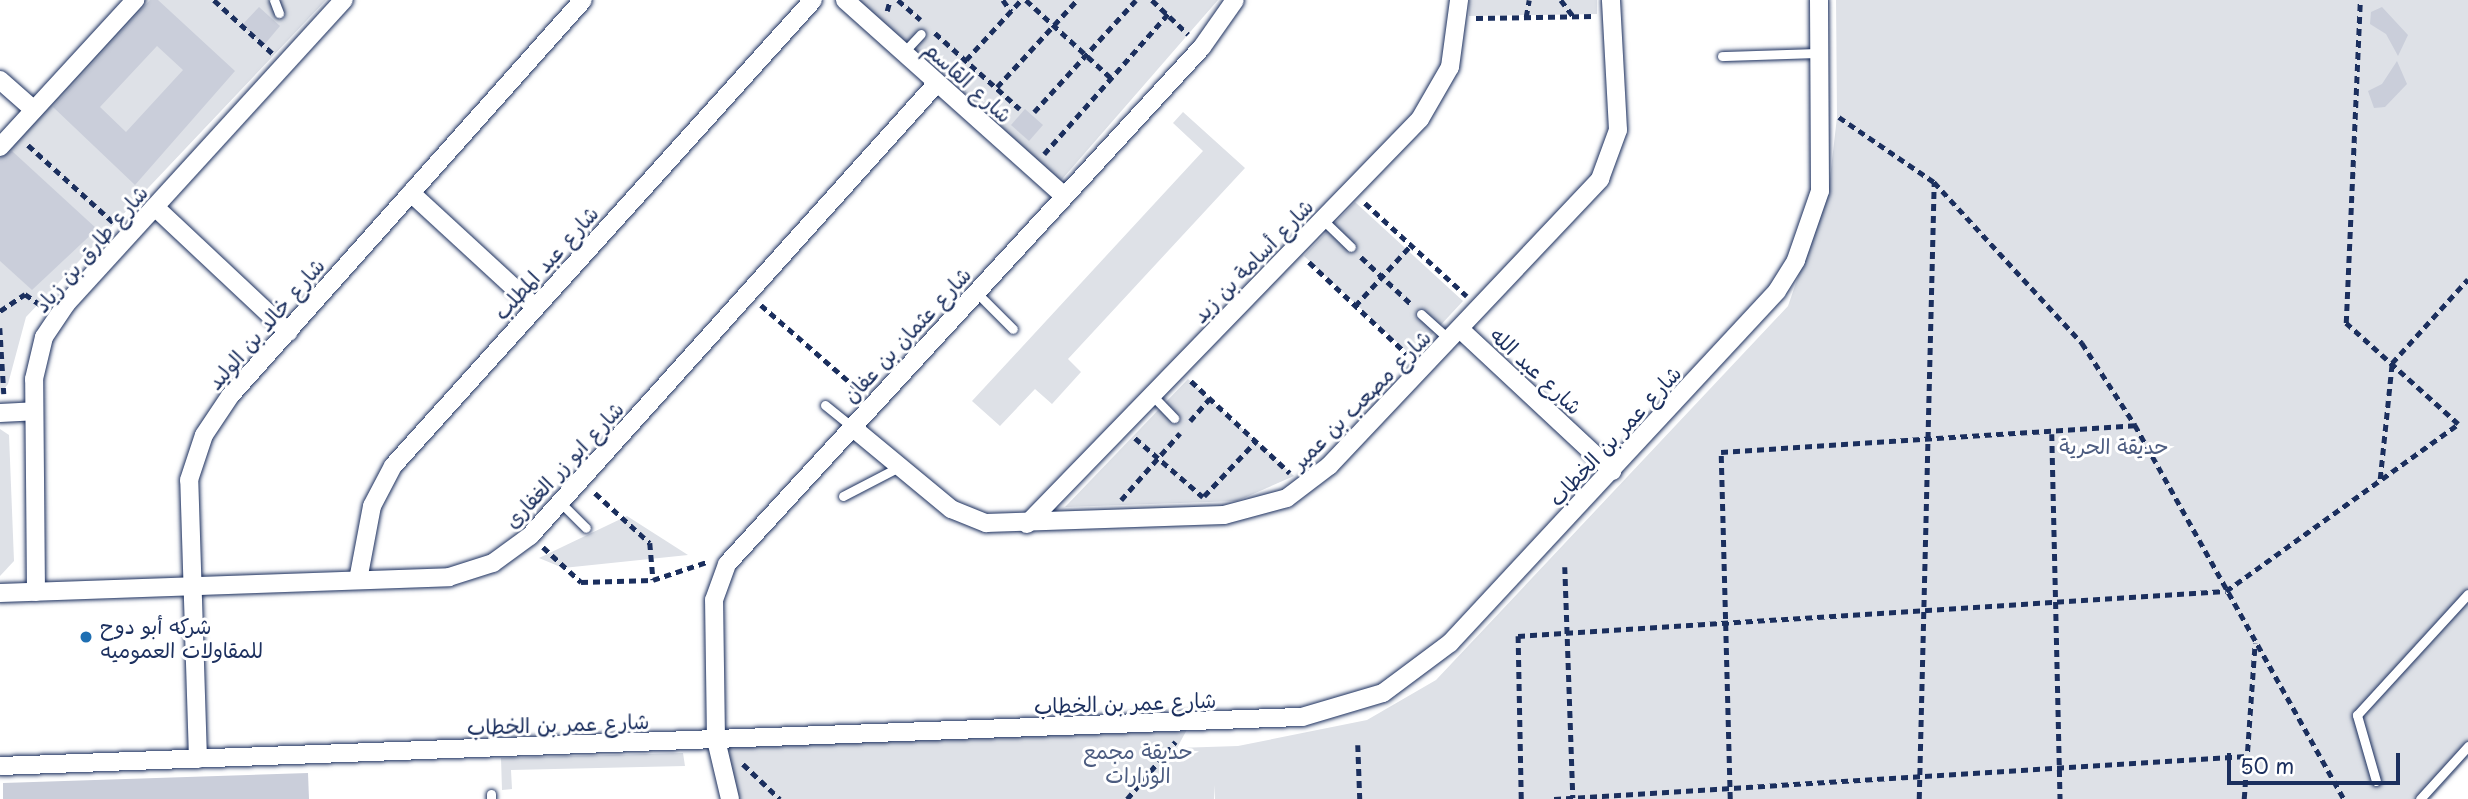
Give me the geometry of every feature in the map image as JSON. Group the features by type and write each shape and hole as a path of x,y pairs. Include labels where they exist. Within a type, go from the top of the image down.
{"street":[{"path":"0,147 135,0"},
{"name":"شارع طارق بن زياد","path":"36,592 35,365 55,318 344,0"},
{"name":"شارع عبد المطلب","path":"358,580 368,518 387,475 813,0"},
{"name":"شارع القاسم","path":"845,0 1064,197"},
{"name":"شارع عثمان بن عفان","path":"730,799 716,740 714,600 735,553 1202,47 1235,0"},
{"name":"شارع عمر بن الخطاب","path":"0,766 1302,717 1383,693 1450,643 1754,319 1796,260 1820,191 1824,106 1819,0"},
{"name":"شارع خالد بن الوليد","path":"198,759 189,480 194,458 215,415 575,4"},
{"name":"شارع مصعب بن عمير","path":"852,427 962,515 1027,524 1224,515 1267,507 1305,486 1423,369 1610,164 1618,130 1611,8"},
{"name":"شارع أسامة بن زيد","path":"1027,524 1432,103 1450,67 1459,9"},
{"path":"0,80 34,110"},
{"name":"شارع ابو زر الغفارى","path":"0,593 464,574 493,563 530,536 561,503 937,83"},
{"path":"411,193 535,307"},
{"path":"155,207 288,332"},
{"name":"شارع عبد الله","path":"1456,335 1612,471"},
{"path":"3,413 34,411"}],"lane":[{"path":"274,0 279,13"},
{"path":"903,52 921,34"},
{"path":"1722,55 1822,53"},
{"path":"1322,219 1350,247"},
{"path":"976,292 1013,329"},
{"path":"1421,314 1456,335"},
{"path":"1152,395 1174,418"},
{"path":"825,405 852,427"},
{"path":"843,496 899,467"},
{"path":"561,503 586,528"},
{"path":"2376,781 2357,715 2468,594"},
{"path":"2420,799 2468,746"}],"path":[{"path":"214,0 285,66"},
{"path":"898,0 1020,109"},
{"path":"1003,0 1011,11"},
{"path":"966,60 1023,0 1111,78"},
{"path":"997,87 1077,0"},
{"path":"1034,112 1136,0"},
{"path":"1152,0 1202,47"},
{"path":"1526,17 1529,0"},
{"path":"1560,0 1574,16"},
{"path":"1521,799 1518,636 2056,605 2226,591 2458,424 2346,323 2360,0"},
{"path":"1459,9 1526,17 1574,16 1611,8"},
{"path":"1032,168 1168,14"},
{"path":"1824,106 1934,181 2081,343 2135,425 2344,799"},
{"path":"13,132 128,236"},
{"path":"1919,799 1934,181"},
{"path":"1351,190 1480,308"},
{"path":"1355,306 1411,244"},
{"path":"1350,247 1421,314"},
{"path":"1294,249 1423,369"},
{"path":"2380,480 2392,363 2468,279"},
{"path":"748,293 874,403"},
{"path":"0,311 25,294 55,318"},
{"path":"0,328 3,413"},
{"path":"1178,368 1305,486"},
{"path":"1103,521 1210,398"},
{"path":"1730,799 1721,452 2052,434 2135,425"},
{"path":"1121,426 1224,515"},
{"path":"2052,434 2060,799"},
{"path":"1203,497 1256,441"},
{"path":"581,480 650,543 653,580"},
{"path":"530,536 581,582 653,580 735,553"},
{"path":"1564,567 1573,798"},
{"path":"2244,799 2255,643"},
{"path":"1127,799 1191,722"},
{"path":"716,740 780,799"},
{"path":"1358,745 1360,799"},
{"path":"1553,799 2247,756"}],"green space":[{"path":"135,0 326,0 26,317 8,384 0,394 0,146"},
{"path":"849,0 1218,0 1057,185"},
{"path":"1469,0 1597,0 1597,14 1469,16"},
{"name":"حديقة الحرية","path":"1836,0 2468,0 2468,758 2431,799 1215,799 1214,785 1214,799 723,799 716,740 1191,722 1177,748 1238,746 1367,720 1436,680 1788,306 1829,187 1837,117"},
{"path":"1183,112 1245,168 1068,359 1081,372 1052,404 1035,389 1000,426 972,401 1203,151 1173,123"},
{"path":"1355,202 1463,301 1412,356 1304,256"},
{"path":"1188,379 1294,476 1237,501 1065,507"},
{"path":"0,429 9,435 14,561 0,576"},
{"path":"627,516 688,555 563,568 539,558"},
{"path":"683,753 685,766 511,770 512,789 502,790 501,758"}],"building":[{"path":"150,0 158,0 235,71 135,185 53,107","holes":["157,46 183,70 126,132 100,107"]},
{"path":"259,7 280,26 264,45 242,25"},
{"path":"2382,7 2408,35 2398,56 2386,34 2370,24 2371,12"},
{"path":"2397,61 2407,84 2385,107 2374,108 2368,91 2382,84"},
{"path":"1025,109 1043,125 1029,141 1011,125"},
{"path":"12,151 97,229 32,290 0,261 0,158"},
{"path":"308,773 309,799 3,799 3,783"}],"place":[{"name":"شركه أبو دوح للمقاولات العموميه","path":"86,637"}],"park label":[{"name":"حديقة مجمع الوزارات","path":"1138,762"}]}
